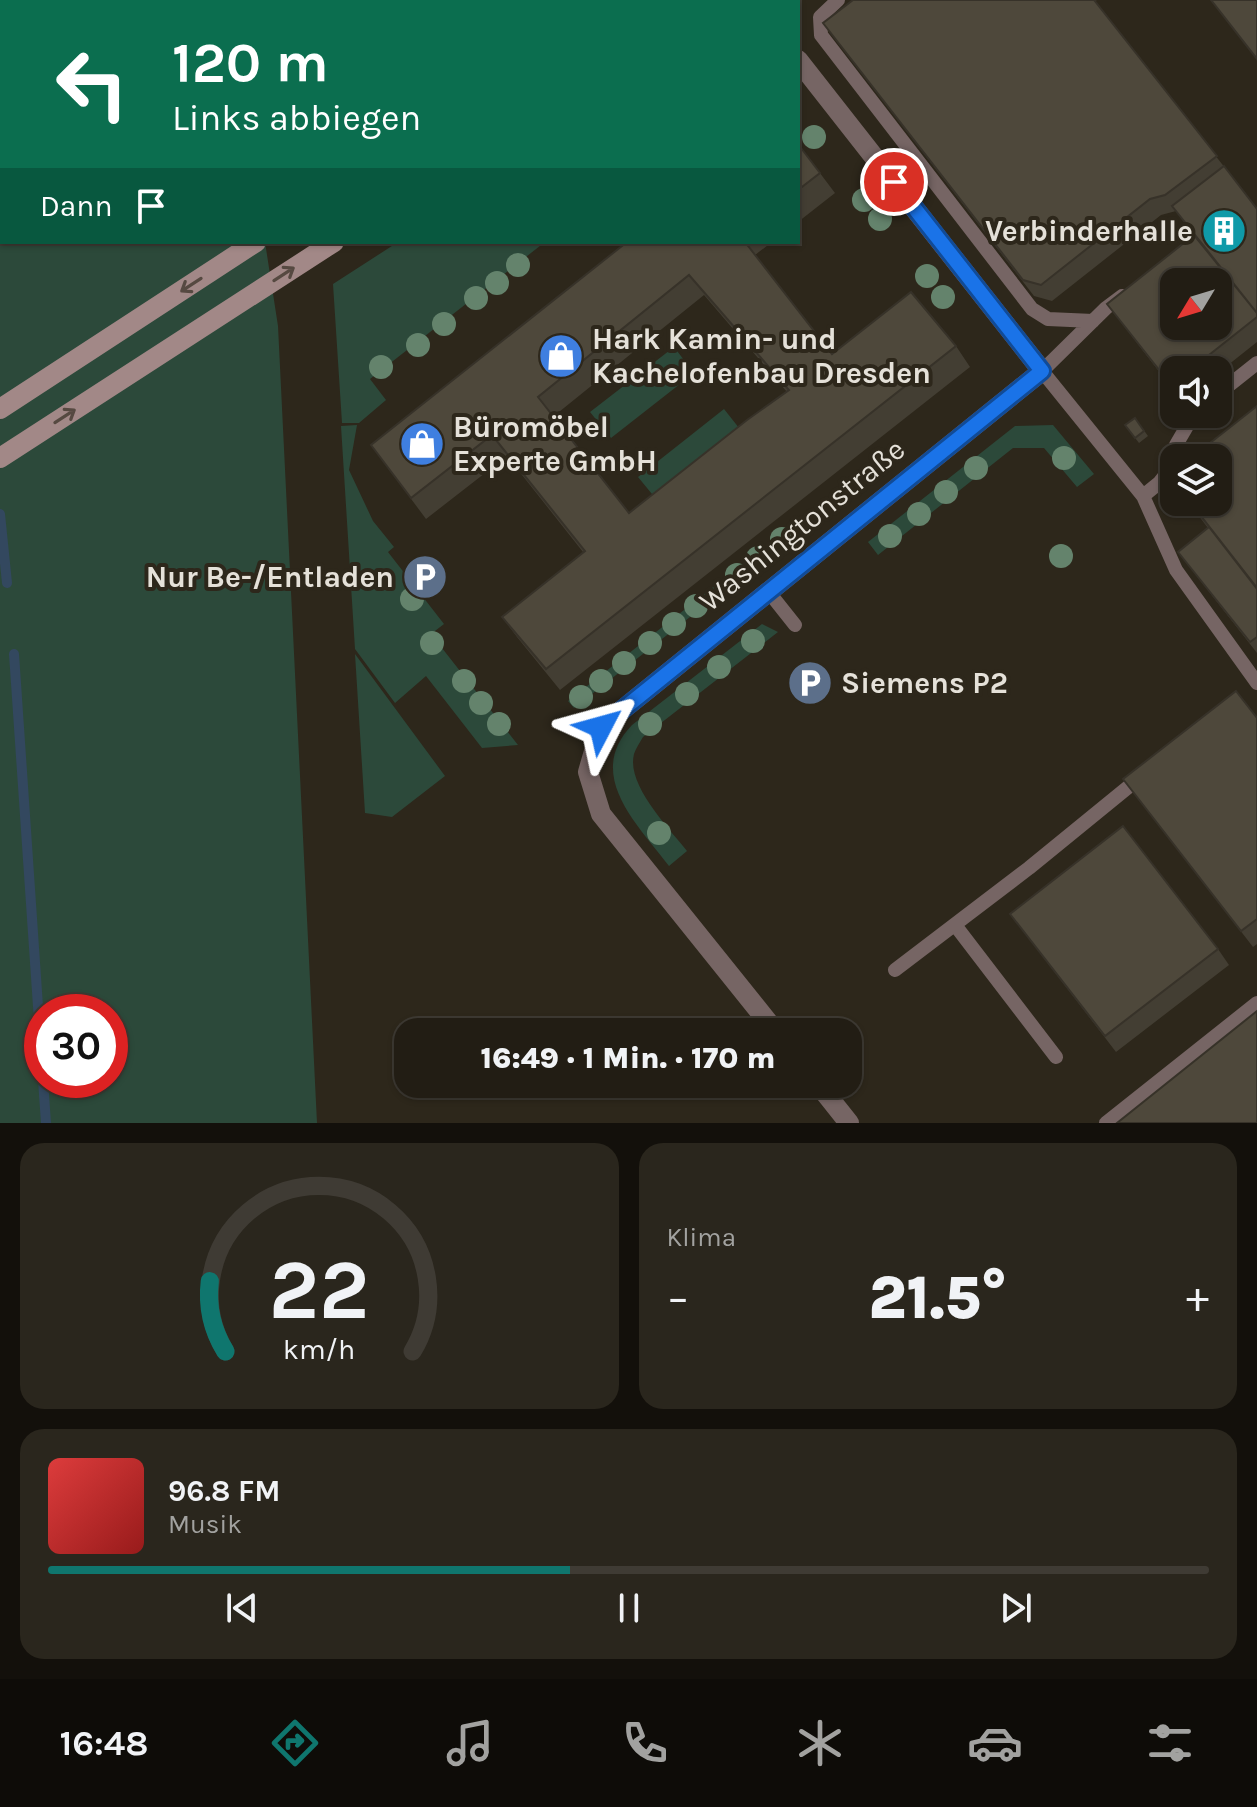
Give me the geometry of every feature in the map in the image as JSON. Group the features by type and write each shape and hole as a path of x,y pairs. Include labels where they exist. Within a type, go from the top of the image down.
{"main road":[{"path":"0,409 253,244"},
{"path":"0,458 326,247"}],"street":[{"path":"800,63 1042,371"},
{"name":"Washingtonstraße","path":"765,1018 601,814 588,772 601,727 1042,371"},
{"path":"829,1098 849,1123"}],"lane":[{"path":"838,0 820,17 821,35 1032,309 1048,319 1093,321"},
{"path":"1128,291 1042,371 1143,496 1176,570 1253,686"},
{"path":"1232,383 1257,363"},
{"path":"1143,496 1170,469 1176,445 1186,428"},
{"path":"768,591 795,625"},
{"path":"895,970 1029,868 1148,770"},
{"path":"955,925 1056,1057"},
{"path":"1106,1123 1257,1003"}],"green space":[{"path":"0,244 265,244 278,326 317,1123 0,1123"},
{"path":"395,244 542,244 370,379 386,400 359,423 342,423 333,284"},
{"path":"674,347 694,373 611,438 590,412"},
{"path":"724,409 747,438 661,505 638,477"},
{"path":"357,425 349,470 373,521 394,547 388,552 444,624 431,634 518,745 482,748 426,676 395,703 355,649 341,426"},
{"path":"1053,425 1094,474 1077,487 1044,448 1013,448 878,555 868,542 1015,426"},
{"path":"786,530 792,537 574,708 568,701"},
{"path":"762,624 778,632 643,737 635,752 633,766 636,779 651,806 687,851 669,866 643,834 621,799 614,781 613,762 619,744 632,725"},
{"path":"355,654 445,776 392,817 365,813"}],"building":[{"path":"853,0 1094,0 1217,156 1165,195 1150,199 1041,285 1023,280 823,23"},
{"path":"1211,0 1257,0 1257,59"},
{"path":"800,147 820,173 800,188"},
{"name":"Verbinderhalle","path":"1224,166 1257,209 1257,313 1232,282 1232,268 1221,268 1172,206"},
{"path":"1194,235 1221,268 1160,268 1160,340 1228,340 1208,356 1160,356 1160,371 1107,304"},
{"path":"624,244 747,244 832,354 911,292 956,346 546,669 502,617 585,551 492,435 411,498 371,445","holes":["689,275 789,390 629,513 538,397"]},
{"path":"1232,282 1257,313 1257,317 1232,337"},
{"path":"1257,406 1257,588 1201,516 1232,516 1232,444 1209,444"},
{"path":"1135,418 1144,431 1135,438 1125,425"},
{"path":"1209,527 1257,589 1257,637 1250,642 1178,552"},
{"path":"1236,691 1257,718 1257,919 1241,931 1123,779"},
{"path":"1123,826 1218,949 1105,1036 1010,914"},
{"path":"1257,1011 1257,1123 1117,1123"}],"waterway":[{"path":"0,514 7,583"},
{"path":"14,654 37,994"},
{"path":"44,1098 46,1123"}],"place":[{"name":"Verbinderhalle","path":"1224,231"},
{"name":"Hark Kamin- und Kachelofenbau Dresden","path":"561,356"},
{"name":"Büromöbel Experte GmbH","path":"422,444"},
{"name":"Nur Be-/Entladen","path":"425,577"},
{"name":"Siemens P2","path":"810,683"}],"route":[{"path":"601,727 1042,371 894,182"}]}
